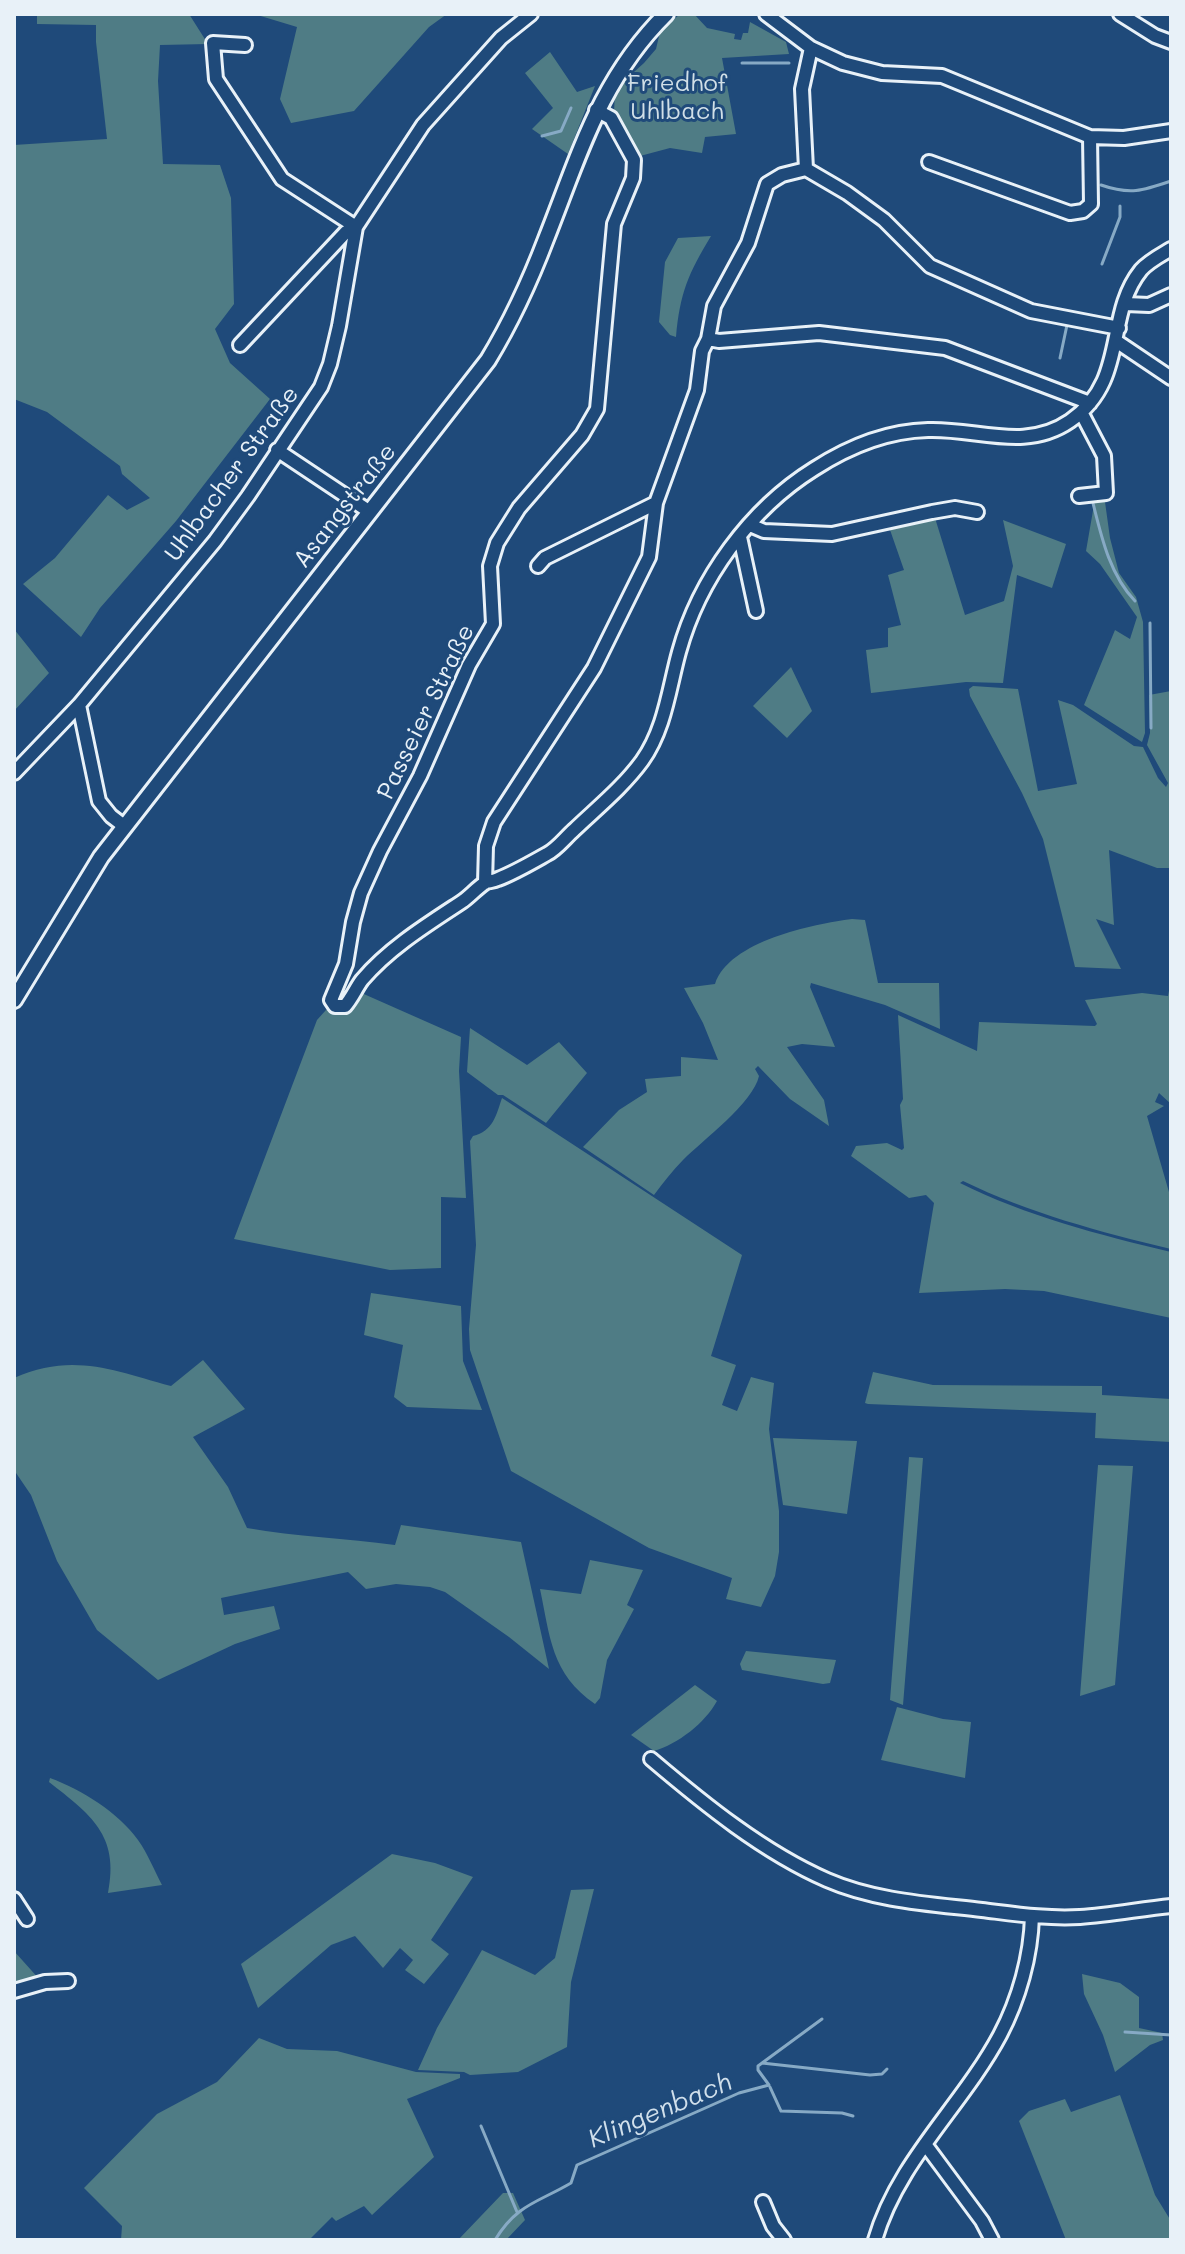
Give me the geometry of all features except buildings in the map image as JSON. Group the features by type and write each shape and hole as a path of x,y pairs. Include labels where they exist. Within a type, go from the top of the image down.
{"street":[{"name":"Uhlbacher Straße","path":"14,773 79,705 215,541 248,496 321,387 339,326 356,227 423,125 501,38 531,14"},
{"name":"Asangstraße","path":"14,1000 86,879 124,826 488,360 505,332 543,247 596,110 625,62 666,14"},
{"path":"766,14 827,57 863,69 942,76 1090,137 1124,138 1171,131"},
{"path":"1120,14 1155,36 1171,42"},
{"path":"245,45 213,43 216,79 282,179 356,227"},
{"path":"806,169 802,89 811,48"},
{"name":"Passeier Straße","path":"596,110 611,118 634,160 633,178 614,224 597,409 582,435 519,508 497,543 490,566 493,624 469,665 420,776 361,893 347,960 331,1000 332,1005 345,1006 363,980 385,959 485,883 549,853 623,782 648,752 662,722 679,652 694,609 712,577 769,503 796,480 836,456 905,431 932,430 1023,439 1047,433 1086,408"},
{"path":"929,162 1077,213 1091,204 1090,137"},
{"path":"485,883 486,846 494,822 594,668 649,557 656,503 697,390 702,351 708,339 714,306 748,243 767,184 782,175 806,169 884,220 930,266 1031,311 1119,328"},
{"path":"240,345 346,232 356,227"},
{"path":"1086,408 1105,378 1126,304 1141,271 1171,249"},
{"path":"1126,304 1149,305 1171,295"},
{"path":"708,339 727,341 819,333 945,348 1086,408 1104,456 1106,493 1079,496"},
{"path":"1116,341 1171,378"},
{"path":"277,450 370,512"},
{"path":"538,566 545,558 656,503"},
{"path":"750,525 764,531 832,534 955,508 977,512"},
{"path":"740,537 756,611"},
{"path":"79,705 99,801 124,826"},
{"path":"651,1759 692,1793 804,1869 861,1892 898,1900 1032,1916 1078,1917 1171,1906"},
{"path":"14,1899 27,1919"},
{"path":"875,2240 894,2192 1001,2032 1030,1953 1032,1916"},
{"path":"14,1991 45,1982 68,1981"},
{"path":"925,2144 982,2221 992,2240"},
{"path":"763,2202 773,2226 784,2240"}],"green space":[{"path":"37,14 189,14 208,44 160,45 158,81 163,164 220,165 231,198 234,304 215,329 230,363 270,399 176,521 100,608 81,637 23,584 55,558 108,495 127,510 150,498 122,474 120,466 47,412 14,399 14,145 107,139 96,25 37,24"},
{"path":"254,14 447,14 429,27 354,111 291,123 280,99 297,27"},
{"name":"Friedhof Uhlbach","path":"680,14 694,14 707,28 735,34 734,39 741,40 743,33 748,33 750,22 786,42 789,54 722,58 736,134 705,137 702,153 670,148 640,156 614,113 615,89 644,63 656,49 660,32"},
{"path":"550,52 577,92 595,86 568,154 532,129 553,108 525,73"},
{"path":"711,236 686,284 676,337 670,335 659,322 665,262 678,238"},
{"path":"1095,499 1105,502 1119,573 1136,597 1143,622 1145,733 1142,742 1084,705 1115,630 1130,639 1137,617 1100,564 1086,551"},
{"path":"935,518 965,615 1004,601 1013,566 1003,520 1066,544 1052,588 1017,575 1003,683 966,682 871,693 866,650 888,647 888,628 901,625 888,575 904,570 889,527"},
{"path":"14,629 49,673 14,711"},
{"path":"791,667 812,711 787,738 753,706"},
{"path":"973,686 1018,689 1038,791 1077,784 1058,700 1073,705 1134,746 1143,747 1158,778 1166,787 1168,783 1147,745 1150,733 1149,695 1171,691 1171,868 1157,868 1109,850 1114,925 1096,919 1121,969 1075,967 1043,839 970,696 969,689"},
{"path":"852,919 865,920 878,983 939,983 940,1029 885,1005 811,983 835,1047 802,1044 787,1047 824,1100 829,1126 790,1099 758,1066 755,1069 759,1076 747,1098 679,1164 654,1195 583,1147 619,1110 647,1092 645,1079 681,1076 681,1057 718,1060 684,988 715,984 723,969 737,956 774,937"},
{"path":"1171,980 1171,1104 1159,1093 1155,1102 1164,1106 1147,1116 1171,1199 1171,1249 1065,1221 963,1181 960,1183 1037,1215 1171,1252 1171,1318 1044,1291 1005,1289 919,1293 934,1203 926,1195 909,1198 851,1156 856,1146 887,1143 902,1150 904,1148 898,1015 977,1051 979,1022 1095,1026 1097,1024 1085,1000 1142,993 1168,996"},
{"path":"357,991 461,1037 459,1071 466,1198 441,1197 441,1268 390,1270 234,1239 317,1020 326,1010"},
{"path":"470,1028 527,1065 559,1042 587,1073 546,1123 503,1095 498,1095 467,1072"},
{"path":"502,1098 742,1255 711,1356 736,1365 722,1405 737,1411 751,1377 774,1383 769,1429 779,1511 779,1552 775,1576 761,1607 726,1599 732,1578 649,1548 511,1471 470,1350 469,1329 476,1245 470,1141 489,1127"},
{"path":"371,1293 461,1306 463,1361 482,1410 407,1407 394,1397 403,1345 364,1335"},
{"path":"203,1360 245,1409 193,1437 228,1487 247,1528 395,1545 401,1525 521,1542 549,1669 445,1592 430,1587 396,1584 366,1589 348,1572 221,1598 224,1615 274,1606 280,1629 235,1644 158,1680 97,1630 57,1561 31,1495 14,1470 14,1378 35,1370 74,1365 111,1370 171,1386"},
{"path":"873,1372 933,1385 1102,1386 1102,1395 1171,1399 1171,1442 1095,1438 1096,1413 868,1404 865,1403"},
{"path":"773,1438 857,1441 847,1514 783,1505"},
{"path":"909,1457 923,1458 903,1705 890,1700"},
{"path":"1098,1465 1133,1466 1115,1685 1080,1696"},
{"path":"590,1560 643,1570 627,1605 634,1609 607,1660 600,1698 595,1704 580,1692 561,1667 550,1638 540,1589 581,1594"},
{"path":"746,1651 836,1660 830,1683 823,1684 742,1670 740,1664"},
{"path":"695,1685 717,1701 690,1732 654,1751 631,1735"},
{"path":"897,1707 943,1719 971,1722 965,1778 881,1760"},
{"path":"50,1778 87,1796 120,1820 142,1845 162,1885 108,1893 111,1873 105,1841 89,1816 49,1782"},
{"path":"392,1854 435,1863 473,1877 431,1940 449,1954 424,1984 405,1970 413,1960 400,1948 383,1968 355,1936 331,1945 258,2008 241,1964"},
{"path":"594,1889 571,1982 567,2047 518,2072 470,2075 464,2072 418,2070 437,2028 482,1950 535,1975 555,1958 571,1890"},
{"path":"14,1951 40,1980 14,1989"},
{"path":"1082,1974 1120,1983 1139,1997 1139,2028 1162,2033 1163,2040 1150,2045 1115,2072 1103,2035 1084,1994"},
{"path":"259,2038 287,2049 337,2051 416,2072 460,2074 460,2078 407,2099 434,2157 372,2215 364,2206 336,2221 332,2217 309,2240 121,2240 122,2226 84,2188 157,2114 217,2082"},
{"path":"1120,2095 1155,2195 1171,2221 1171,2240 1066,2240 1019,2121 1029,2111 1065,2099 1071,2112"},
{"path":"503,2193 513,2193 525,2220 506,2240 458,2240"}],"waterway":[{"path":"742,63 789,63"},
{"path":"542,136 561,131 571,108"},
{"path":"1101,185 1136,190 1171,181"},
{"path":"1102,264 1120,217 1120,206"},
{"path":"1060,358 1067,325"},
{"path":"1092,499 1112,566 1135,601"},
{"path":"1150,623 1151,728"},
{"name":"Klingenbach","path":"495,2240 520,2211 571,2183 577,2165 739,2093 769,2085 758,2066 822,2019"},
{"path":"1125,2032 1171,2035"},
{"path":"762,2063 870,2075 882,2074 887,2069"},
{"path":"770,2087 781,2111 853,2116"},
{"path":"481,2126 517,2212"}]}
